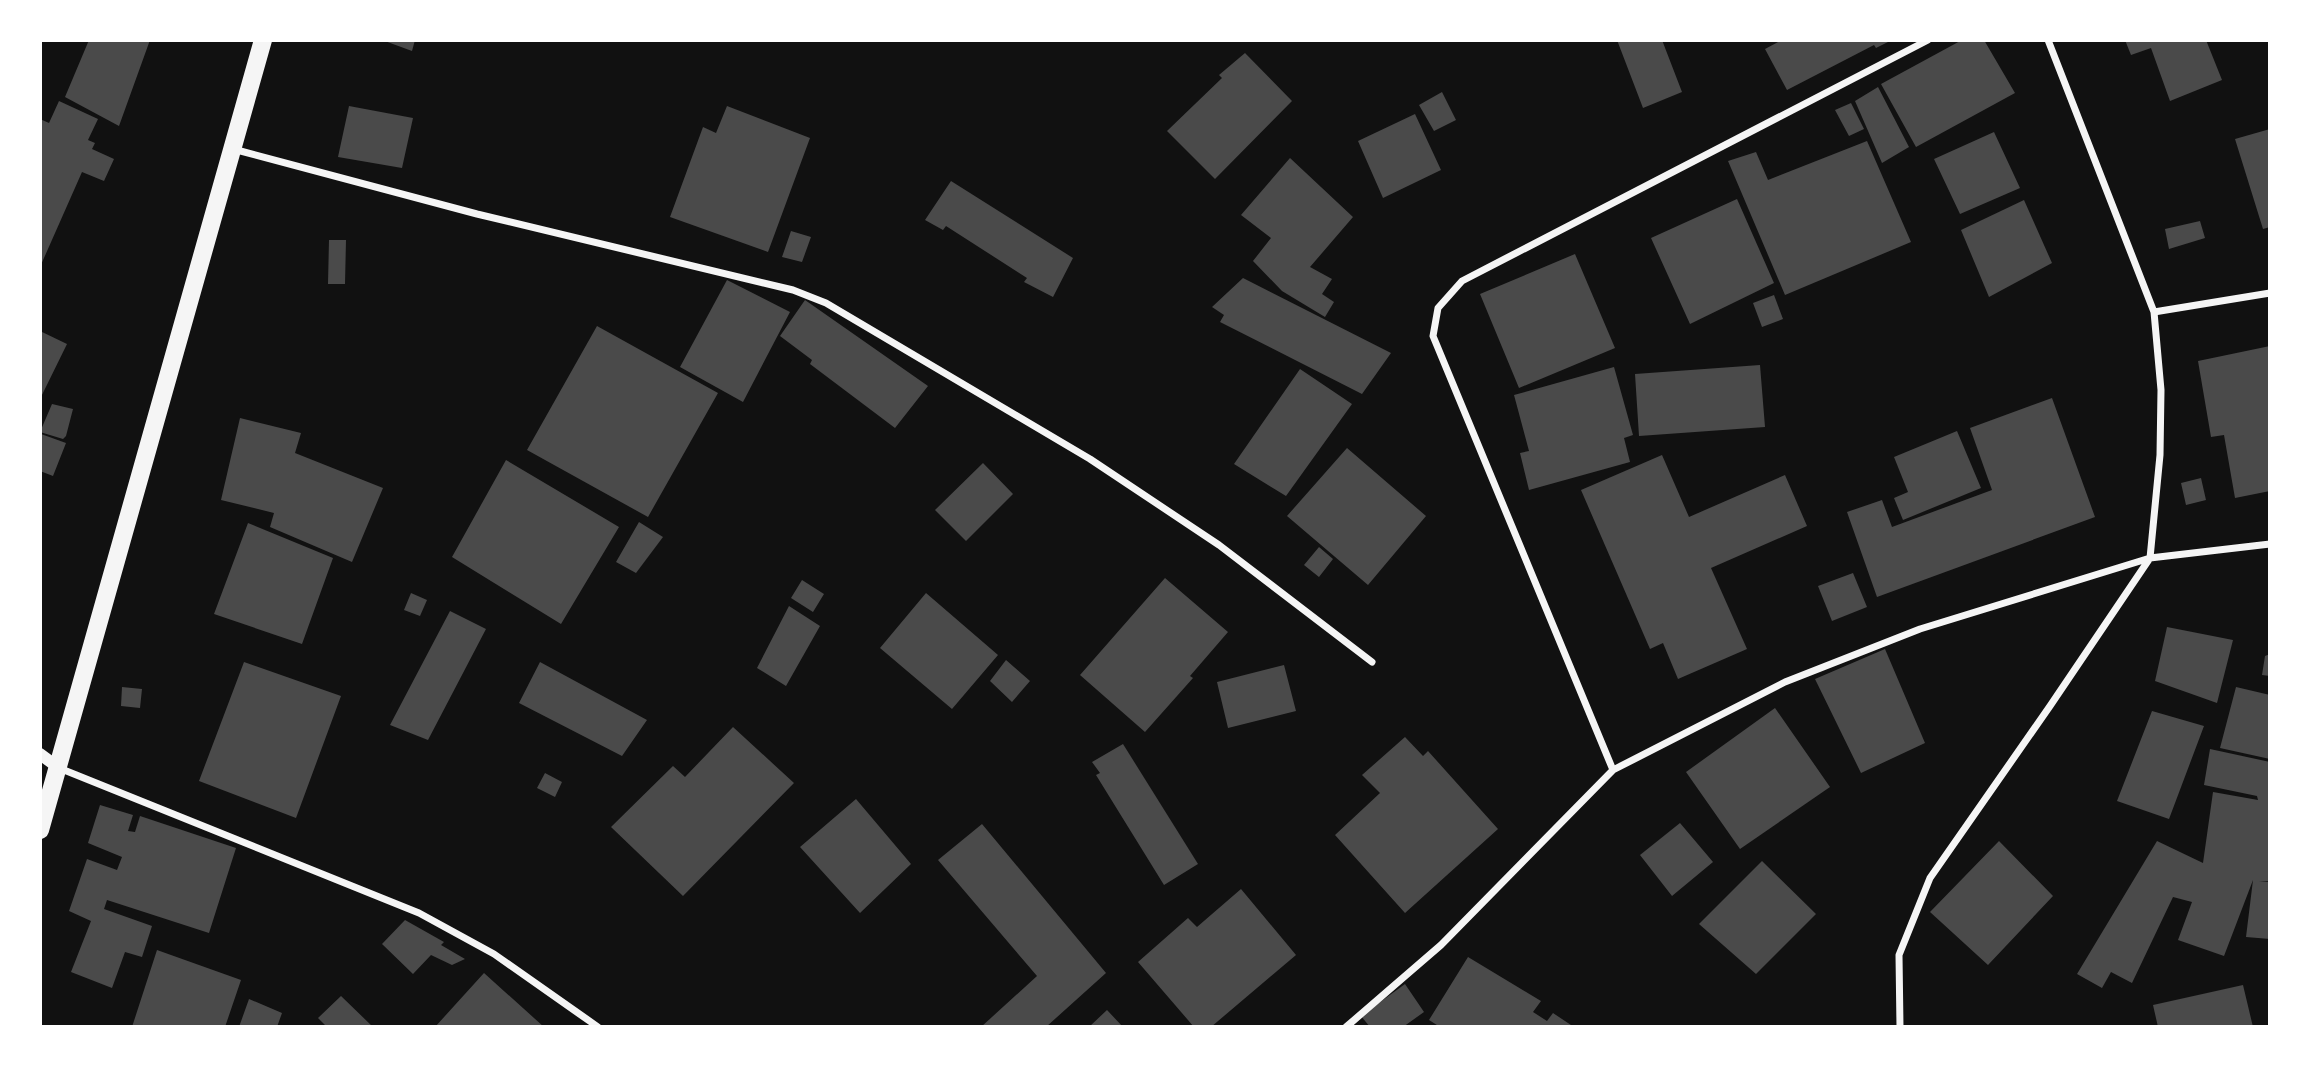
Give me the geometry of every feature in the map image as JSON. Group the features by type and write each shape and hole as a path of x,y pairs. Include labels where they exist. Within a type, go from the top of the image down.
{"main road":[{"path":"40,830 263,40"}],"street":[{"path":"1613,770 1433,336 1438,309 1462,281 1928,40"},
{"path":"1900,1027 1899,955 1930,878 2150,558 2160,442 2161,390 2154,312 2048,40"},
{"path":"232,149 465,211 793,290 826,303 1090,459 1219,545 1372,663"},
{"path":"2154,312 2270,293"},
{"path":"1346,1027 1441,945 1613,770 1786,682 1920,629 2150,558 2270,544"},
{"path":"40,754 59,768 419,913 494,954 598,1027"}],"building":[{"path":"89,40 150,40 119,126 65,97"},
{"path":"382,40 415,40 412,51"},
{"path":"1617,40 1662,40 1682,92 1643,108"},
{"path":"1782,40 1892,40 1876,48 1874,45 1787,90 1765,49"},
{"path":"1962,40 1984,40 2015,93 1916,147 1881,84"},
{"path":"2125,40 2206,40 2222,80 2170,101 2151,48 2131,55"},
{"path":"1245,53 1292,101 1215,179 1167,131 1222,78 1219,75"},
{"path":"1878,87 1909,147 1882,163 1855,101"},
{"path":"1442,92 1456,120 1434,131 1419,105"},
{"path":"59,101 98,119 88,140 95,143 92,149 114,159 104,181 82,172 40,267 40,119 49,123"},
{"path":"1851,103 1864,129 1849,136 1835,110"},
{"path":"349,106 413,118 402,168 338,157"},
{"path":"727,106 810,138 768,252 670,217 703,127 716,133"},
{"path":"1415,114 1441,170 1383,198 1358,141"},
{"path":"2270,129 2270,227 2263,229 2235,139"},
{"path":"1994,132 2020,188 1960,214 1934,159"},
{"path":"1867,141 1911,242 1785,295 1728,161 1756,152 1768,180"},
{"path":"1290,158 1353,217 1310,267 1332,279 1322,294 1334,302 1325,317 1282,291 1253,261 1271,238 1241,215"},
{"path":"951,181 1073,258 1053,297 1024,282 1027,278 946,226 943,230 925,220"},
{"path":"1737,199 1774,283 1690,324 1651,238"},
{"path":"2024,200 2052,263 1989,297 1961,230"},
{"path":"2200,221 2205,238 2169,249 2165,229"},
{"path":"791,231 811,237 802,262 782,257"},
{"path":"329,240 346,240 345,284 328,284"},
{"path":"1575,254 1615,348 1519,388 1480,294"},
{"path":"1243,278 1391,353 1362,394 1220,322 1224,315 1212,307"},
{"path":"727,280 790,312 743,402 680,367"},
{"path":"1774,295 1783,319 1762,327 1753,303"},
{"path":"805,300 928,386 895,428 810,364 812,360 780,336"},
{"path":"597,326 718,393 648,517 527,450"},
{"path":"40,331 67,344 40,399"},
{"path":"2270,346 2270,491 2235,498 2224,435 2211,437 2198,361"},
{"path":"1760,365 1765,427 1639,436 1635,374"},
{"path":"1614,367 1633,435 1624,438 1630,462 1529,490 1520,453 1529,451 1514,395"},
{"path":"1300,369 1352,404 1286,496 1234,464"},
{"path":"2052,398 2095,517 1877,597 1847,512 1882,500 1892,527 1992,490 1970,428"},
{"path":"52,404 73,409 63,439 40,432"},
{"path":"240,418 301,433 295,453 383,488 352,562 270,527 274,513 221,500"},
{"path":"1957,431 1981,488 1903,520 1894,498 1908,492 1894,457"},
{"path":"41,434 66,443 53,476 40,471"},
{"path":"1347,448 1426,516 1368,585 1287,516"},
{"path":"1662,455 1689,517 1785,475 1807,526 1711,568 1747,649 1678,679 1663,643 1650,649 1581,490"},
{"path":"506,460 619,527 561,624 452,557"},
{"path":"983,463 1013,494 966,541 935,510"},
{"path":"2201,478 2206,500 2186,505 2181,483"},
{"path":"639,522 663,537 636,573 616,562"},
{"path":"248,523 333,558 302,644 214,614"},
{"path":"1319,547 1333,559 1319,577 1304,565"},
{"path":"1853,573 1867,607 1832,621 1818,586"},
{"path":"1165,578 1228,632 1190,676 1193,678 1145,732 1080,675"},
{"path":"802,580 824,594 813,612 791,598"},
{"path":"411,593 427,600 420,616 404,610"},
{"path":"926,593 998,655 952,709 880,648"},
{"path":"789,606 820,626 786,686 757,668"},
{"path":"450,611 486,629 428,740 390,725"},
{"path":"2167,627 2233,640 2217,703 2155,681"},
{"path":"1885,649 1925,743 1861,773 1815,679"},
{"path":"2270,654 2270,676 2262,675 2265,656"},
{"path":"1006,660 1030,681 1012,702 990,681"},
{"path":"244,662 341,696 296,818 199,781"},
{"path":"540,662 647,720 622,756 519,703"},
{"path":"1284,665 1296,711 1228,728 1217,682"},
{"path":"122,687 142,689 140,708 121,706"},
{"path":"2236,687 2270,695 2270,759 2220,748"},
{"path":"1775,708 1830,787 1740,849 1686,772"},
{"path":"2152,711 2204,726 2169,819 2117,801"},
{"path":"733,727 794,783 683,896 611,827 673,766 685,777"},
{"path":"1405,737 1423,756 1428,751 1498,829 1405,913 1335,835 1380,793 1362,775"},
{"path":"1123,744 1198,864 1164,885 1096,775 1100,773 1092,762"},
{"path":"2210,749 2270,762 2270,881 2259,881 2270,882 2270,939 2246,937 2253,880 2224,956 2178,940 2192,902 2173,897 2132,983 2111,972 2102,988 2077,974 2157,841 2203,863 2213,792 2258,800 2257,796 2204,785"},
{"path":"545,773 562,782 555,797 537,788"},
{"path":"856,799 911,864 860,913 800,847"},
{"path":"100,805 133,815 128,831 135,832 140,816 236,848 209,933 107,900 104,909 152,926 142,957 125,952 112,988 71,972 91,921 69,911 87,859 117,870 122,857 88,843"},
{"path":"1680,823 1713,862 1672,896 1640,855"},
{"path":"982,824 1106,973 1046,1027 981,1027 1037,976 938,860"},
{"path":"1999,841 2053,896 1988,965 1930,912"},
{"path":"1762,861 1816,914 1756,974 1699,924"},
{"path":"1241,889 1296,955 1211,1027 1194,1027 1138,962 1188,918 1197,927"},
{"path":"405,920 444,942 441,945 465,959 452,965 431,955 413,974 382,944"},
{"path":"157,950 241,980 225,1027 132,1027"},
{"path":"1468,957 1541,1001 1533,1012 1547,1021 1553,1013 1574,1027 1440,1027 1429,1020"},
{"path":"484,973 544,1027 435,1027"},
{"path":"1405,984 1424,1012 1403,1027 1370,1027 1361,1016"},
{"path":"2243,985 2253,1027 2158,1027 2153,1005"},
{"path":"341,996 373,1027 327,1027 318,1018"},
{"path":"249,999 282,1013 277,1027 239,1027"},
{"path":"1107,1010 1123,1027 1089,1027"}]}
